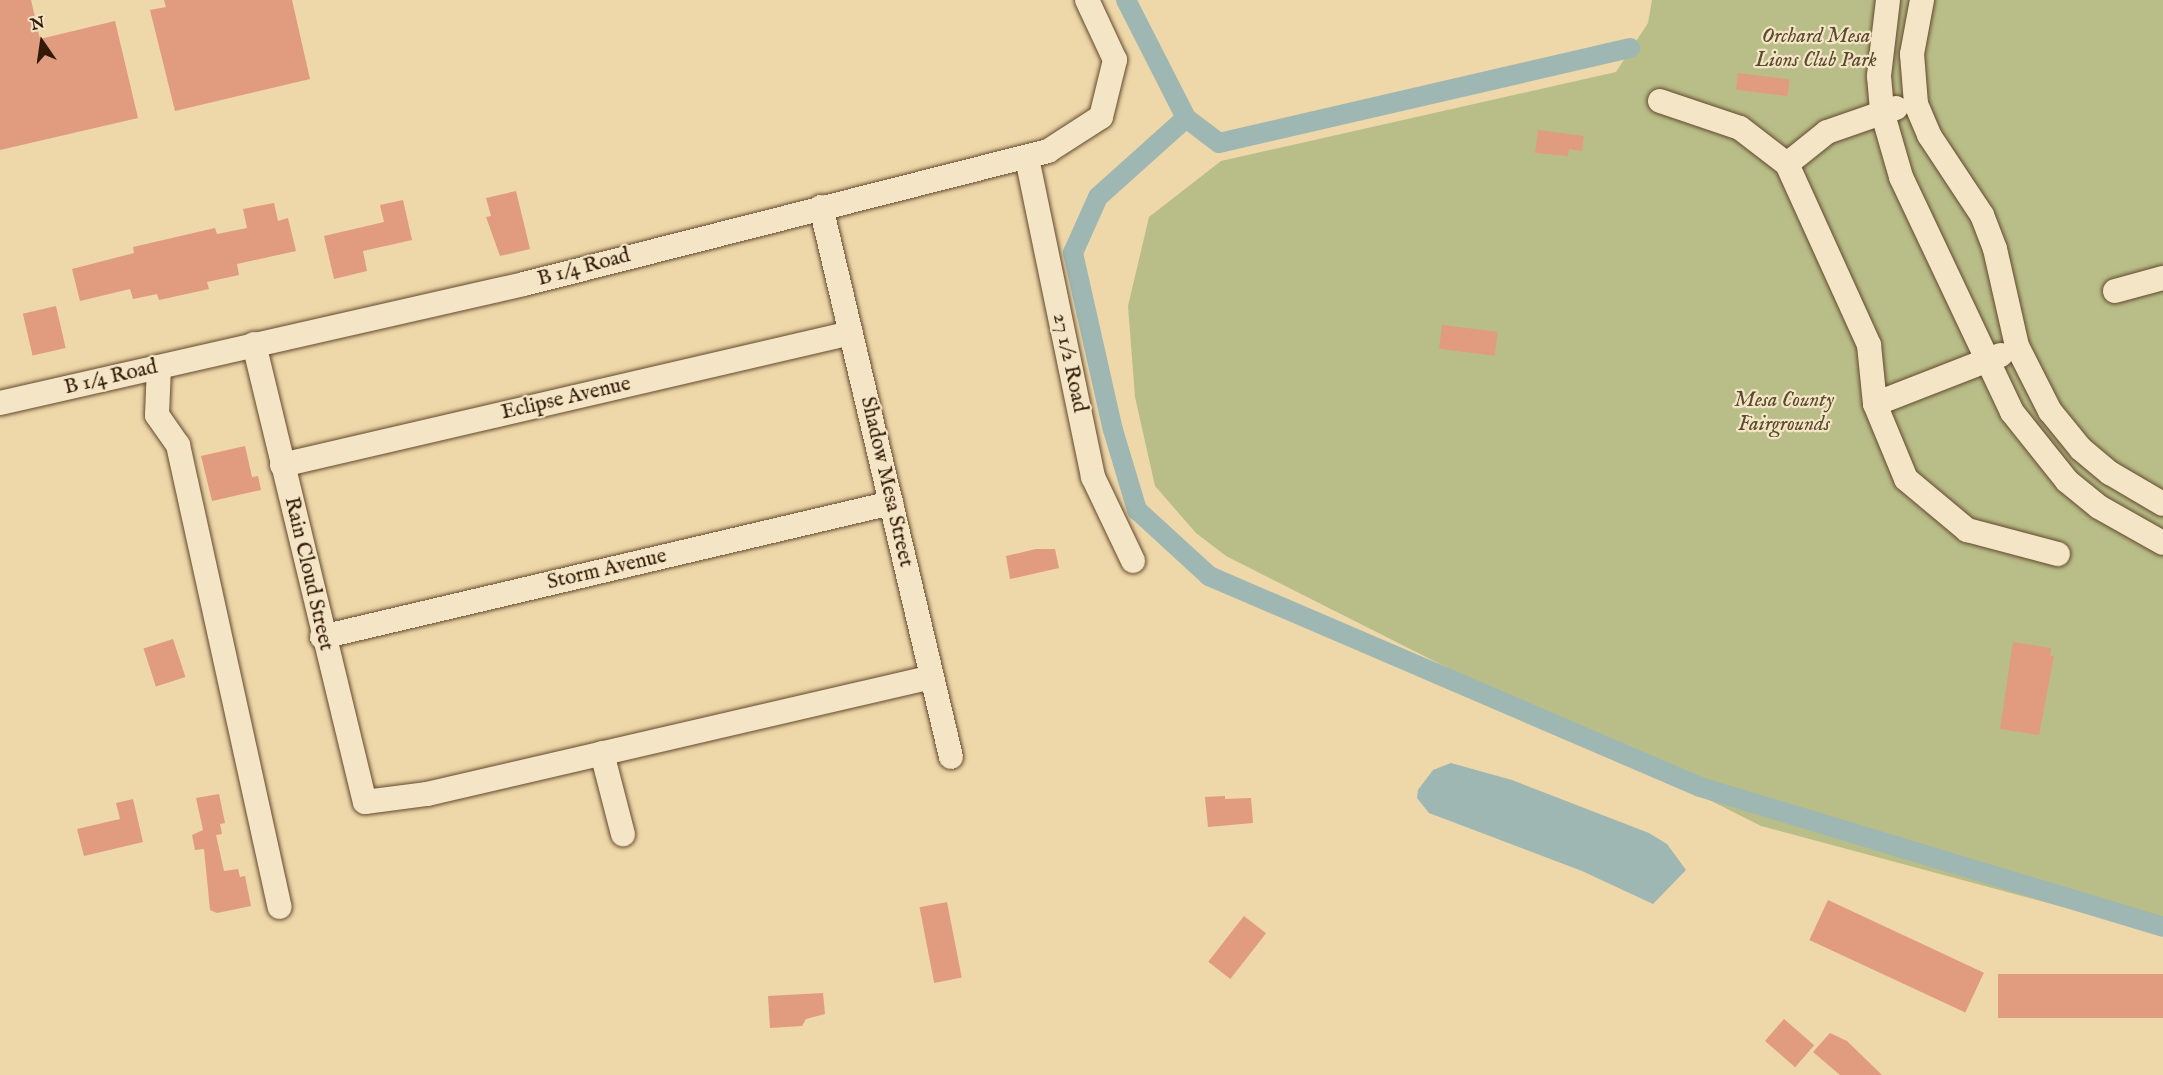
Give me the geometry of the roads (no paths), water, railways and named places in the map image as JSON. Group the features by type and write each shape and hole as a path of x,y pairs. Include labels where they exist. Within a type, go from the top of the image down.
{"street":[{"name":"B 1/4 Road","path":"0,403 524,284 821,207 1028,158 1048,151 1101,117 1115,60 1087,0"},
{"path":"1888,0 1881,46 1882,111 1900,177 1987,362 2023,429 2067,481 2099,507 2163,543"},
{"path":"1922,0 1912,54 1916,104 1929,135 1982,215 1995,249 2017,346 2050,411 2081,448 2110,473 2163,504"},
{"path":"1660,101 1740,128 1787,164 1869,345 1875,404 1906,479 1967,531 2058,554"},
{"path":"1787,164 1827,132 1882,111 1916,104"},
{"name":"27 1/2 Road","path":"1028,158 1093,477 1133,561"},
{"name":"Shadow Mesa Street","path":"821,207 951,757"},
{"path":"2115,291 2163,278"},
{"name":"Eclipse Avenue","path":"282,465 851,333"},
{"name":"Rain Cloud Street","path":"254,345 322,637 365,802 389,802 602,753"},
{"path":"1875,404 1987,362 2017,346"},
{"path":"159,367 157,415 178,445 280,907"},
{"name":"Storm Avenue","path":"322,637 891,503"},
{"path":"623,834 602,753 932,677"}],"water":[{"path":"1451,763 1512,780 1649,833 1667,844 1686,870 1653,904 1582,871 1429,813 1417,798 1418,790 1433,770"}],"waterway":[{"path":"1126,0 1186,118 1219,143 1630,48"},
{"path":"1186,118 1098,197 1073,253 1113,430 1137,510 1209,576 1700,787 2163,927"}],"park label":[{"name":"Orchard Mesa Lions Club Park","path":"1816,49"},
{"name":"Mesa County Fairgrounds","path":"1784,413"}]}
